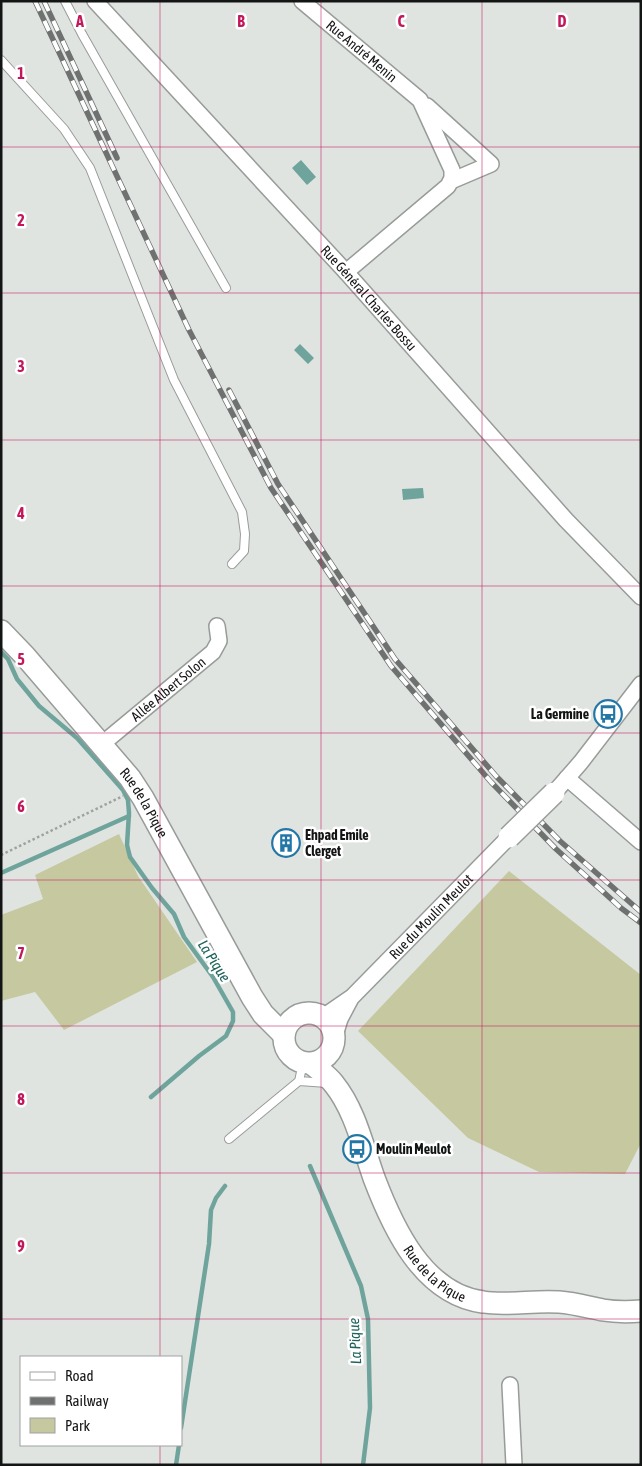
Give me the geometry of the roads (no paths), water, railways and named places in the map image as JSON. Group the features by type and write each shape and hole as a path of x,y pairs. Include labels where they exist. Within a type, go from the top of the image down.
{"street":[{"name":"Rue Général Charles Bossu","path":"95,1 346,272 566,520 641,597"},
{"name":"Rue André Menin","path":"302,1 420,100 491,164 451,181 444,190 346,272"},
{"name":"Rue André Menin","path":"420,100 450,163 452,170 451,181"},
{"name":"Allée Albert Solon","path":"102,744 214,652 219,641 217,626"},
{"name":"Rue de la Pique","path":"1,631 25,656 130,778 143,798 252,997 263,1014 284,1035"},
{"path":"509,837 561,786 641,684"},
{"path":"561,786 641,842"},
{"name":"Rue du Moulin Meulot","path":"323,1017 352,997 509,837"},
{"name":"Rue de la Pique","path":"252,997 276,1012 296,1017"},
{"name":"Rue du Moulin Meulot","path":"316,1059 352,997"},
{"path":"310,1013 323,1017 333,1028 316,1059 290,1055 286,1049 284,1035 286,1028 296,1017 310,1013"},
{"name":"Rue de la Pique","path":"316,1059 334,1084 355,1123 384,1205 401,1238 429,1275 440,1285 468,1299 484,1303 557,1302 582,1304 603,1310 641,1311"},
{"path":"510,1385 514,1465"}],"lane":[{"path":"65,1 95,58 226,288"},
{"path":"1,60 64,129 90,168 174,380 239,504 245,525 245,544 244,551 232,564"},
{"path":"229,1139 316,1059"}],"water":[{"path":"301,160 316,177 307,185 292,168"},
{"path":"300,344 314,358 308,364 294,350"},
{"path":"423,488 424,498 403,500 402,489"}],"waterway":[{"name":"La Pique","path":"1,652 8,659 17,679 39,706 77,738 123,790 128,800 127,845 130,857 152,888 174,914 184,937 213,977 233,1012 233,1021 226,1036 199,1056 151,1097"},
{"name":"La Pique","path":"1,873 129,816"},
{"name":"La Pique","path":"310,1166 361,1286 368,1319 370,1408 363,1465"},
{"path":"182,1421 209,1244 211,1210 216,1198 225,1186"},
{"path":"176,1465 179,1446"}],"railway":[{"path":"35,1 189,330 271,488 391,666 491,782 556,849 621,908 641,923"},
{"path":"44,1 117,158"},
{"path":"229,390 278,484 395,659 496,776 560,841 641,912"}],"place":[{"name":"La Germine","path":"608,714"},
{"name":"Ehpad Emile Clerget","path":"286,843"},
{"name":"Moulin Meulot","path":"357,1149"}]}
